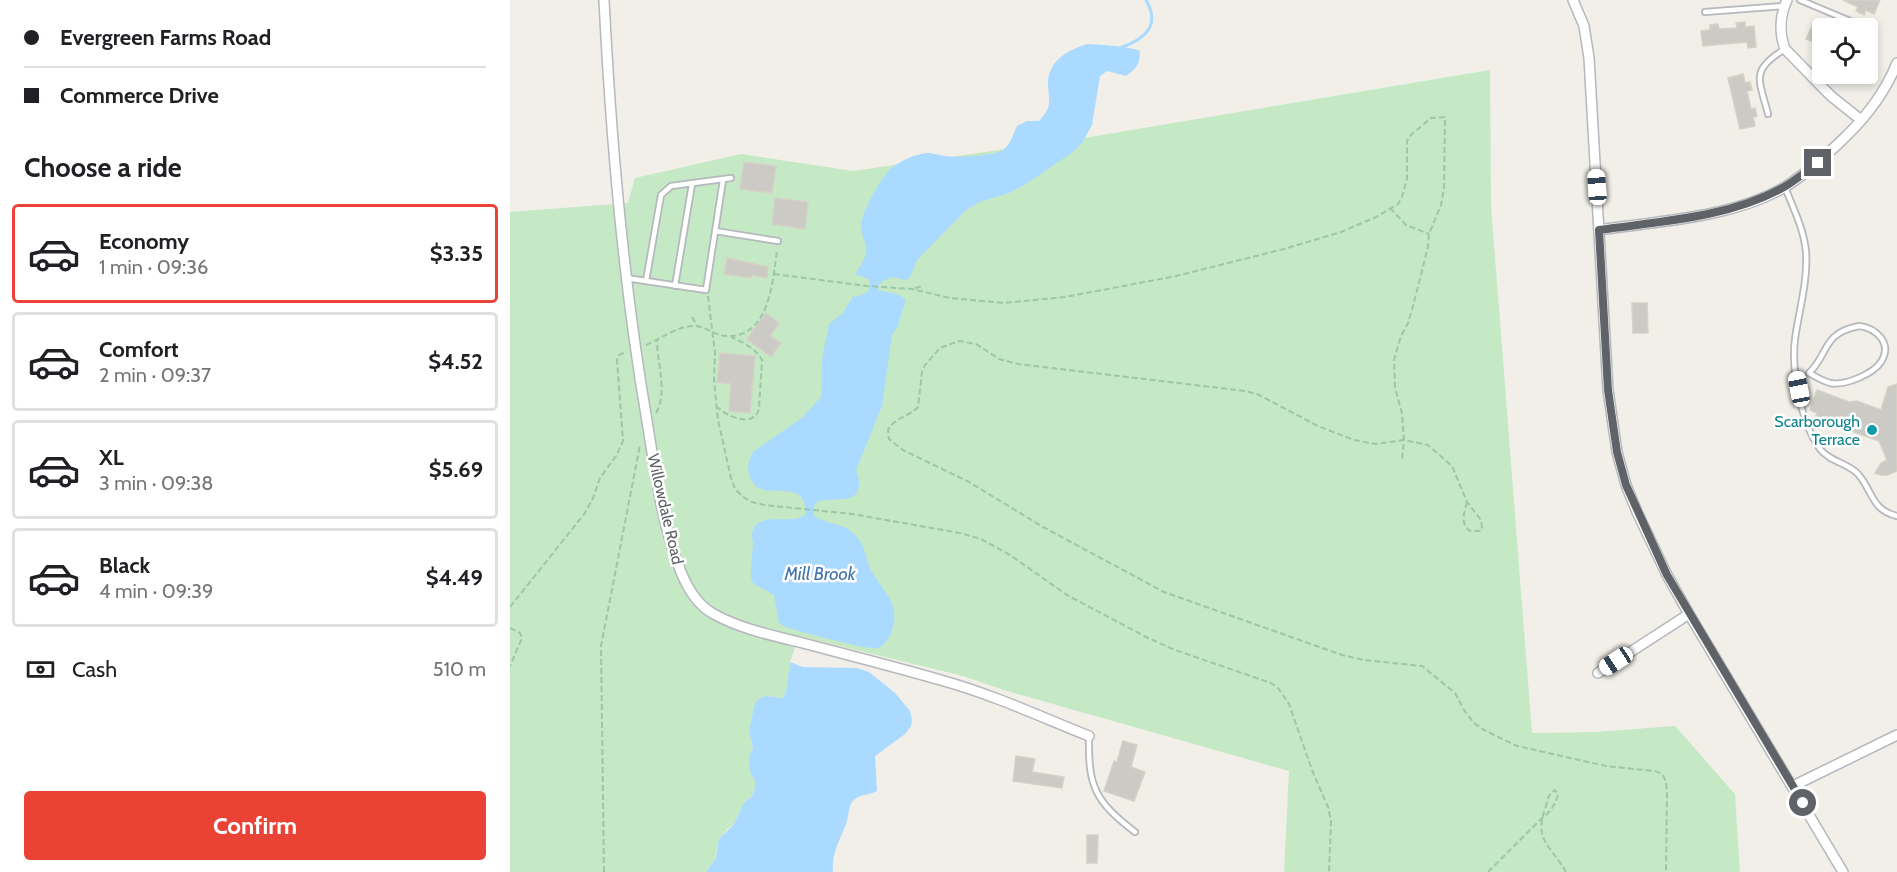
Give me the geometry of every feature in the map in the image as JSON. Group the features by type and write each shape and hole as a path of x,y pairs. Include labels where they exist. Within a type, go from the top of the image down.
{"street":[{"name":"Willowdale Road","path":"604,0 608,84 626,278 648,427 668,528 680,571 692,593 704,608 729,621 763,633 946,682 1089,736"},
{"path":"1573,0 1584,26 1589,58 1608,390 1617,452 1626,485 1667,575 1843,872"},
{"path":"1785,3 1781,27 1785,49 1831,96 1861,120"},
{"path":"1599,230 1712,213 1742,205 1785,187 1818,163 1861,120 1882,92 1897,63"},
{"path":"1598,673 1689,614"},
{"path":"1792,786 1897,735"}],"lane":[{"path":"1800,0 1843,18"},
{"path":"1705,12 1785,3"},
{"path":"1768,114 1761,86 1761,71 1768,59 1785,49"},
{"path":"646,281 661,195 671,186 731,178"},
{"path":"626,278 706,291 723,180"},
{"path":"675,286 692,184"},
{"path":"1785,187 1799,222 1806,252 1805,277 1794,346 1796,375 1809,429 1822,451 1832,460 1854,471 1874,501 1886,513 1897,516"},
{"path":"716,231 778,241"},
{"path":"1796,375 1809,373 1827,382 1838,384 1868,373 1883,359 1885,349 1882,339 1878,333 1865,327 1859,326 1847,330 1834,337 1826,345 1817,364 1809,373"},
{"path":"1089,736 1089,767 1095,793 1119,820 1135,832"}],"path":[{"path":"774,274 867,286 912,289 979,302 1022,303 1176,276 1284,249 1341,232 1376,217 1400,201 1407,169 1407,141 1411,135 1431,118 1445,117 1442,200 1429,234 1428,247 1408,323 1401,336 1394,360 1395,381 1402,414 1404,440 1402,460"},
{"path":"1390,208 1406,225 1429,234"},
{"path":"912,289 923,286"},
{"path":"706,291 710,299 715,353 716,406 728,467 733,484 739,493 747,500 758,504 878,518 981,539 1002,549 1075,600 1146,637 1278,688 1289,704 1312,770 1328,807 1331,821 1329,872"},
{"path":"692,317 697,326"},
{"path":"716,406 726,414 741,419 753,418 759,409 762,365 760,356 750,347 729,336"},
{"path":"604,872 600,655 637,455 662,400 657,340"},
{"path":"1467,502 1463,518 1464,525 1470,531 1480,531 1481,520 1467,502 1457,475 1449,463 1428,445 1404,440 1376,444 1354,440 1318,426 1257,394 1245,391 1012,363 999,359 976,344 965,341 947,345 932,354 922,372 918,407 892,423 888,433 892,442 903,450 969,482 1050,531 1164,592 1342,655 1364,660 1422,666 1455,693 1474,723 1517,746 1606,766 1658,772 1664,776 1666,786 1666,872"},
{"path":"510,628 520,633 522,638 510,666"},
{"path":"1488,872 1541,819 1547,814 1558,797 1557,791 1550,794 1541,819 1541,836 1566,872"}],"green space":[{"path":"1490,70 1491,206 1532,733 1595,732 1675,726 1735,794 1740,872 1284,872 1289,771 1004,690 963,676 799,636 790,662 783,698 766,696 749,731 753,749 749,756 751,774 755,781 752,796 744,803 734,824 726,830 717,846 716,858 706,872 510,872 510,212 628,203 635,178 741,154 853,171 1090,137"}],"water":[{"name":"Mill Brook","path":"1087,44 1129,48 1140,51 1140,56 1137,66 1126,76 1107,71 1100,76 1092,125 1082,143 1073,152 1026,184 1009,193 979,202 965,211 917,260 910,277 906,280 892,277 879,283 878,290 900,295 906,300 897,328 892,334 882,406 856,470 859,480 858,491 850,498 817,502 814,506 814,516 848,529 859,540 874,576 892,604 894,620 890,635 881,647 872,648 785,627 779,623 774,595 752,582 752,535 755,526 760,522 799,518 805,515 804,503 803,499 795,493 761,489 755,485 749,475 749,462 753,452 803,417 821,397 822,358 829,324 843,313 853,296 857,297 869,291 870,280 855,274 866,253 861,227 864,213 873,195 888,171 914,156 927,153 950,157 975,156 992,154 1006,148 1017,126 1027,121 1039,121 1047,111 1048,81 1056,61 1074,49"},
{"path":"790,662 803,667 857,668 869,672 895,693 910,711 911,726 905,734 875,756 877,791 857,797 851,804 835,852 833,872 706,872 716,858 719,839 734,824 744,803 752,796 755,788 755,781 749,766 749,756 753,748 749,731 755,703 766,696 783,698"}],"building":[{"path":"1843,0 1880,0 1874,14 1866,10 1864,15 1856,11 1858,7"},
{"path":"1745,22 1745,27 1754,26 1756,47 1748,48 1747,42 1703,46 1701,31 1710,30 1710,25 1718,24 1719,29 1737,28 1736,23"},
{"path":"1812,26 1812,41 1806,39"},
{"path":"1743,74 1745,83 1750,82 1752,90 1747,91 1751,109 1755,108 1757,116 1753,117 1755,126 1740,129 1728,78"},
{"path":"744,162 776,166 772,193 740,189"},
{"path":"775,198 808,202 805,229 772,224"},
{"path":"727,258 768,267 767,278 724,274"},
{"path":"1632,303 1647,303 1648,333 1633,333"},
{"path":"766,313 779,323 770,336 781,343 771,357 747,339"},
{"path":"720,353 755,356 750,413 729,411 731,384 717,382"},
{"name":"Scarborough Terrace","path":"1897,384 1897,471 1881,475 1875,473 1881,463 1887,460 1879,441 1815,418 1817,413 1810,410 1817,390 1849,402 1857,401 1881,410 1888,387"},
{"path":"1123,741 1137,745 1131,767 1145,772 1134,801 1104,791 1114,761 1117,762"},
{"path":"1016,756 1035,759 1032,772 1064,777 1062,788 1013,781"},
{"path":"1087,835 1098,835 1097,863 1087,863"}],"waterway":[{"name":"Mill Brook","path":"1120,48 1137,40 1148,30 1152,17 1146,0"}],"place":[{"name":"Scarborough Terrace","path":"1872,430"}],"route":[{"path":"1803,803 1667,575 1626,485 1617,452 1608,390 1599,230 1712,213 1742,205 1785,187 1818,163"}]}
